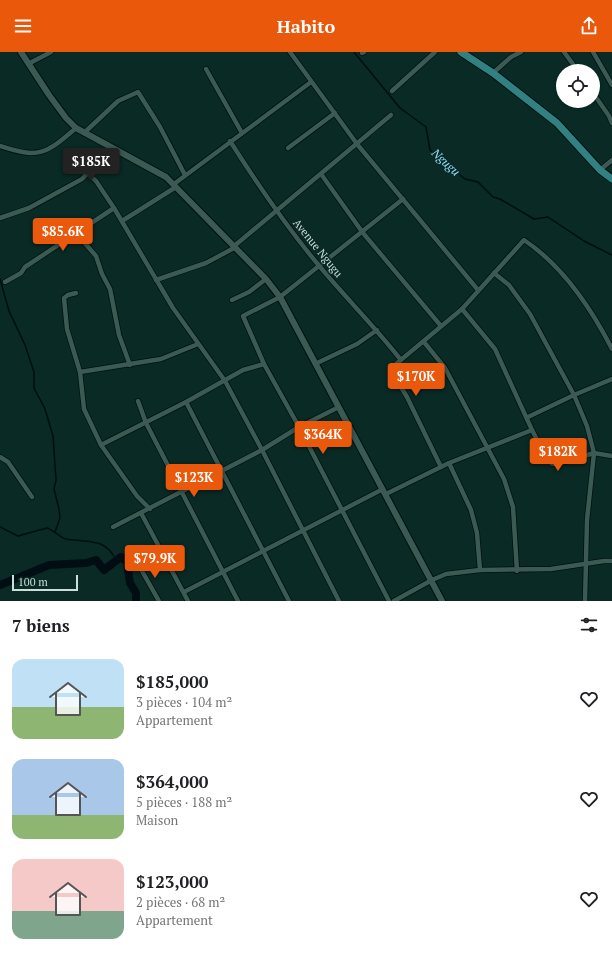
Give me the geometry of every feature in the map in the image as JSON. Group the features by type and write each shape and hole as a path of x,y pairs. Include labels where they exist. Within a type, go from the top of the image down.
{"main road":[{"path":"461,52 493,73 557,124 600,170 612,179"}],"street":[{"path":"20,52 66,118 76,128 166,177 266,279 280,297 442,601"},
{"path":"28,64 51,52"},
{"path":"290,52 357,144 478,290"},
{"path":"392,91 435,52"},
{"path":"493,73 511,57 521,52"},
{"path":"564,52 573,64"},
{"path":"593,52 612,85"},
{"path":"206,69 242,132"},
{"path":"122,221 175,186 186,174 311,82"},
{"path":"84,133 118,101 138,92 160,127 186,174"},
{"path":"600,103 609,116 612,124"},
{"path":"288,148 334,113"},
{"path":"156,280 206,263 234,247 276,210 391,115"},
{"path":"0,146 17,151 37,154 58,144 76,128"},
{"name":"Avenue Ngugu","path":"230,141 276,210 320,266 377,330 401,360"},
{"path":"0,218 29,208 82,179 111,148"},
{"path":"600,170 612,160"},
{"path":"88,174 96,181 114,208 156,280 198,344 225,381 339,601"},
{"path":"321,174 363,233 441,326"},
{"path":"389,601 299,427 264,364 243,316 280,297 363,233 403,199"},
{"path":"5,282 21,273 25,267 114,208"},
{"path":"76,233 96,256 102,274 110,289 119,335 130,365"},
{"path":"441,467 407,398 390,369 462,309 524,240 541,251 582,297 612,349"},
{"path":"494,273 509,285 530,314 574,395 587,426 594,452 587,520 585,601"},
{"path":"232,300 249,292 266,279"},
{"path":"76,293 68,295 64,298 67,329 80,372 84,409 101,445 136,496 150,509"},
{"path":"462,309 495,349 528,417 532,430 547,459 552,464 560,464 594,452 612,456"},
{"path":"315,364 357,344 377,330"},
{"path":"424,342 445,368 504,479 513,507 517,571"},
{"path":"80,372 161,359 198,344"},
{"path":"101,445 186,402 243,370 264,364"},
{"path":"528,417 612,379"},
{"path":"138,401 146,423 238,601"},
{"path":"186,402 289,601"},
{"path":"113,527 262,450 299,427 339,407"},
{"path":"184,592 342,510 449,463 532,430"},
{"path":"0,457 8,462 32,497"},
{"path":"449,463 471,510 477,533 480,570"},
{"path":"141,513 188,601"},
{"path":"394,601 446,574 480,570 517,571 551,569 604,560 612,561"},
{"path":"138,564 159,601"}],"waterway":[{"name":"Ngugu","path":"354,52 400,108 426,127 430,150 465,179 478,182 493,197 500,199 534,219 548,217 584,241 612,255"},
{"path":"0,279 9,311 25,345 34,372 34,388 45,409 53,436 56,480 54,489 60,518 55,532"},
{"path":"0,527 18,536 47,528 66,539 89,541 101,544 112,553 116,560"},
{"path":"0,585 49,565 86,563 96,560 104,570 121,557 127,562 130,583 136,593 136,601"}]}
